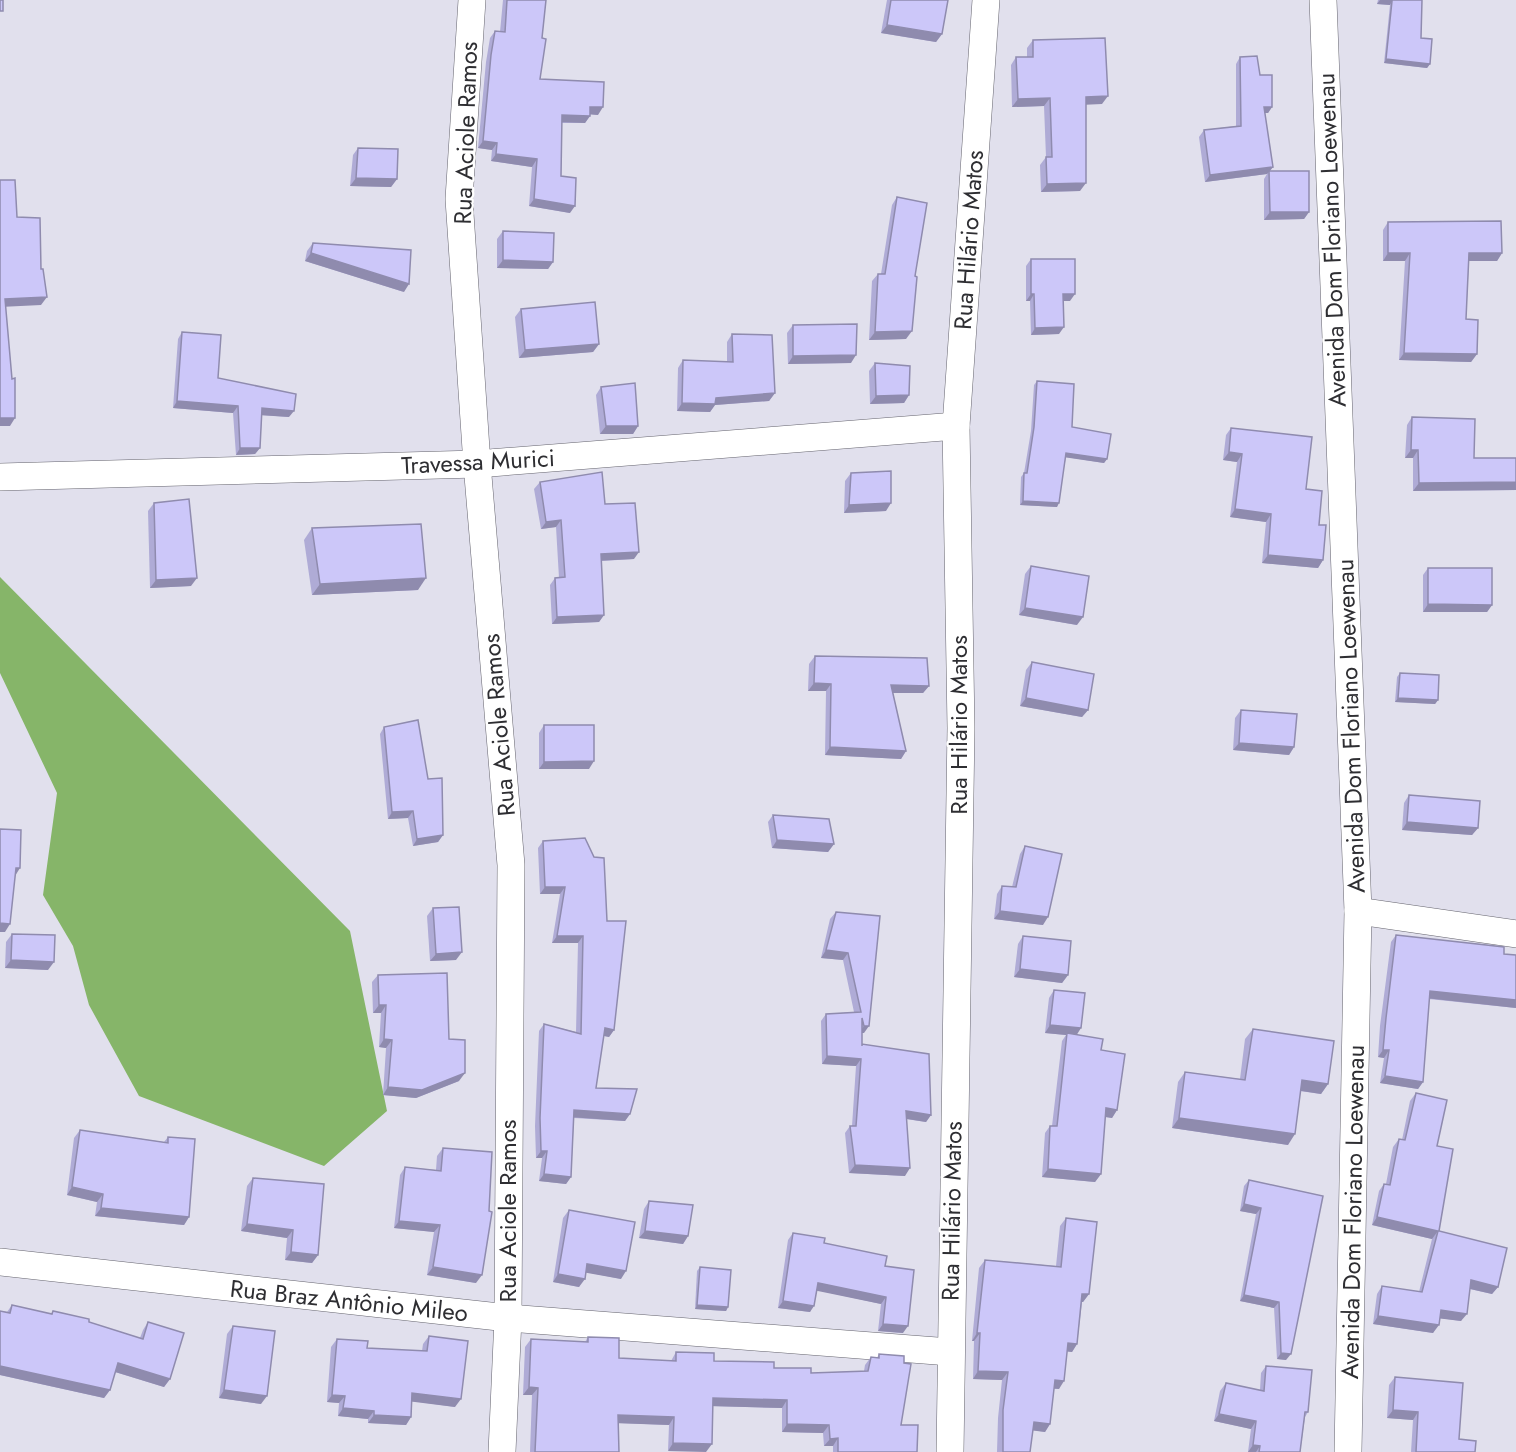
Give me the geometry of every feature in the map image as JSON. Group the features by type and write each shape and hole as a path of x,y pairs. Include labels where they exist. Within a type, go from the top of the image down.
{"street":[{"name":"Rua Aciole Ramos","path":"472,0 459,199 477,464 511,865 508,1318 501,1452"},
{"name":"Rua Hilário Matos","path":"950,1452 961,728 956,426 986,0"},
{"name":"Avenida Dom Floriano Loewenau","path":"1323,0 1358,911 1348,1452"},
{"name":"Travessa Murici","path":"0,477 477,464 956,426"},
{"path":"1358,911 1516,934"},
{"name":"Rua Braz Antônio Mileo","path":"0,1262 508,1318 950,1352"}],"green space":[{"path":"0,577 350,931 387,1111 324,1166 139,1096 89,1005 73,946 43,895 57,793 0,673"}],"building":[{"path":"0,0 3,0 3,11 0,11"},
{"path":"507,0 546,0 542,38 546,39 540,79 604,82 603,107 590,107 590,116 562,115 561,176 576,178 575,206 534,199 537,159 496,154 497,143 483,141 495,31 505,32"},
{"path":"891,0 948,0 942,34 887,25"},
{"path":"1380,0 1422,0 1421,38 1432,39 1430,64 1386,59 1392,1"},
{"path":"1105,38 1108,96 1086,97 1086,183 1047,184 1046,157 1052,157 1050,98 1018,99 1016,57 1033,57 1033,40"},
{"path":"1257,56 1260,75 1272,75 1272,107 1264,107 1273,167 1210,175 1204,130 1241,126 1240,57"},
{"path":"358,148 398,149 397,179 356,178"},
{"path":"1269,171 1309,171 1309,212 1270,212"},
{"path":"0,180 15,180 17,217 40,218 41,269 43,269 47,297 5,299 12,379 15,378 15,418 0,418"},
{"path":"897,197 927,203 915,276 917,277 912,331 875,332 878,274 885,274"},
{"path":"1501,221 1502,253 1469,253 1466,319 1478,320 1477,354 1404,353 1410,253 1388,253 1388,222"},
{"path":"503,231 554,233 553,262 503,260"},
{"path":"313,243 411,250 409,284 311,253"},
{"path":"1031,259 1075,259 1075,294 1063,294 1064,327 1035,328 1034,294 1031,294"},
{"path":"595,302 599,344 525,350 521,309"},
{"path":"857,324 856,355 793,356 793,325"},
{"path":"182,332 221,335 218,378 296,394 294,411 262,408 260,448 240,448 238,406 177,401"},
{"path":"732,334 772,335 775,393 716,398 715,404 682,403 683,360 733,362"},
{"path":"875,363 910,366 909,395 876,396"},
{"path":"1037,381 1074,384 1072,427 1111,434 1107,459 1066,453 1059,503 1023,501 1024,473 1027,473 1034,427"},
{"path":"635,383 638,426 606,426 601,387"},
{"path":"1412,417 1475,419 1474,458 1516,458 1516,482 1419,483 1418,450 1411,450"},
{"path":"1231,428 1312,437 1306,489 1322,491 1319,525 1326,525 1323,560 1268,555 1271,514 1235,509 1242,454 1229,452"},
{"path":"891,471 891,503 849,505 851,473"},
{"path":"602,472 605,504 635,503 639,552 601,554 604,615 557,617 555,578 565,577 561,520 546,522 540,482"},
{"path":"189,499 197,578 156,580 154,503"},
{"path":"421,524 426,578 320,584 312,528"},
{"path":"1031,566 1089,576 1083,617 1025,608"},
{"path":"1428,568 1492,568 1492,605 1428,604"},
{"path":"815,656 927,658 929,686 891,685 906,751 830,747 831,684 814,683"},
{"path":"1032,662 1094,674 1088,710 1026,698"},
{"path":"1400,673 1439,675 1438,700 1398,698"},
{"path":"1241,710 1297,714 1294,747 1239,743"},
{"path":"418,720 428,779 442,778 443,835 417,839 413,811 392,812 384,727"},
{"path":"544,725 594,725 594,761 544,762"},
{"path":"1409,795 1480,801 1478,828 1407,822"},
{"path":"773,815 829,819 834,844 777,840"},
{"path":"0,829 21,830 20,868 16,868 10,924 0,923"},
{"path":"585,838 594,857 604,858 607,921 626,921 614,1030 605,1028 596,1088 637,1089 630,1114 574,1110 571,1177 544,1174 547,1151 541,1151 540,1118 544,1024 581,1034 583,936 557,936 565,887 545,887 543,841"},
{"path":"1025,846 1062,854 1048,917 1000,911 1002,886 1016,887"},
{"path":"459,907 462,952 436,954 433,908"},
{"path":"836,912 880,916 869,1026 864,1026 862,1018 862,1044 929,1054 931,1115 906,1111 910,1168 855,1165 850,1126 856,1126 861,1059 827,1056 826,1014 861,1012 848,953 826,950"},
{"path":"12,934 55,935 54,962 11,960"},
{"path":"1396,935 1504,947 1504,954 1516,955 1516,1000 1430,991 1423,1082 1385,1076 1389,1050 1383,1050"},
{"path":"1023,936 1071,941 1068,975 1020,969"},
{"path":"447,973 449,1039 465,1040 465,1073 422,1090 388,1087 392,1040 384,1039 386,1005 379,1005 378,975"},
{"path":"1054,990 1085,993 1081,1028 1050,1025"},
{"path":"1253,1029 1334,1041 1328,1084 1302,1080 1295,1134 1179,1118 1185,1072 1245,1080"},
{"path":"1067,1033 1103,1039 1101,1050 1125,1054 1117,1110 1106,1108 1101,1174 1048,1169 1050,1126 1057,1126"},
{"path":"1416,1093 1447,1100 1437,1146 1453,1149 1439,1231 1507,1248 1498,1287 1471,1280 1467,1314 1441,1310 1439,1325 1378,1316 1382,1286 1422,1292 1438,1231 1377,1217 1384,1184 1390,1185 1399,1139 1405,1140"},
{"path":"80,1130 168,1143 168,1137 195,1139 189,1217 101,1208 103,1194 72,1187"},
{"path":"443,1148 492,1152 489,1211 492,1212 482,1275 433,1267 440,1225 399,1221 405,1167 441,1171"},
{"path":"253,1178 324,1184 318,1255 291,1252 293,1230 247,1224"},
{"path":"1249,1180 1323,1196 1291,1354 1281,1353 1279,1302 1244,1295 1261,1208 1244,1204"},
{"path":"649,1201 693,1205 688,1236 645,1231"},
{"path":"569,1210 635,1222 626,1271 587,1264 585,1279 558,1274"},
{"path":"1066,1218 1097,1222 1089,1294 1082,1294 1077,1344 1068,1343 1064,1381 1055,1380 1050,1424 1034,1422 1030,1452 1003,1452 1003,1410 1008,1372 978,1371 980,1333 977,1333 985,1260 1061,1267"},
{"path":"793,1233 825,1238 824,1243 887,1256 885,1266 914,1270 908,1326 883,1324 886,1297 818,1283 814,1306 783,1301"},
{"path":"700,1267 731,1270 728,1307 697,1305"},
{"path":"12,1305 89,1319 89,1322 143,1339 148,1322 184,1333 170,1379 118,1363 110,1390 0,1366 0,1311 10,1313"},
{"path":"233,1326 275,1331 267,1396 224,1390"},
{"path":"429,1336 468,1341 461,1399 412,1393 411,1417 374,1415 374,1411 343,1408 345,1396 332,1395 337,1339 368,1341 367,1348 427,1351"},
{"path":"588,1337 619,1338 619,1358 676,1361 676,1352 714,1353 714,1361 774,1362 774,1368 811,1368 811,1373 868,1371 871,1357 879,1358 879,1354 904,1356 904,1363 911,1364 901,1425 918,1425 917,1452 838,1452 838,1438 830,1439 829,1425 787,1424 787,1400 713,1398 712,1444 673,1443 674,1417 618,1415 619,1452 535,1452 538,1388 529,1387 531,1339 588,1342"},
{"path":"1266,1366 1312,1370 1308,1412 1305,1412 1300,1452 1259,1452 1260,1446 1253,1445 1256,1421 1219,1414 1226,1383 1264,1391"},
{"path":"1395,1377 1463,1383 1459,1439 1476,1441 1475,1452 1416,1452 1418,1412 1393,1410"}]}
